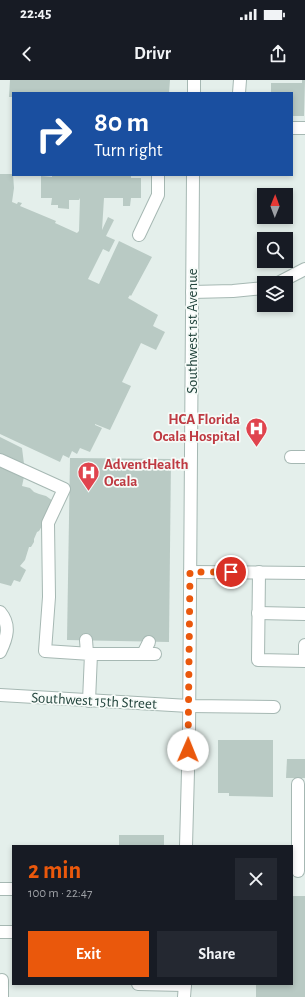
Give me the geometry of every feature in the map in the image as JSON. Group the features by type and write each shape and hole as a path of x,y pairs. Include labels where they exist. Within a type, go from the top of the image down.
{"street":[{"path":"194,80 194,92"},
{"path":"239,92 240,80"},
{"path":"293,128 305,128"},
{"path":"139,235 158,195 158,176"},
{"name":"Southwest 1st Avenue","path":"186,845 189,706 193,176"},
{"path":"292,276 305,269"},
{"path":"192,292 233,292 257,289"},
{"path":"291,457 305,457"},
{"path":"0,460 64,489 64,501 48,523 50,597 46,651 89,654 149,654 149,642"},
{"path":"190,572 305,573"},
{"path":"259,572 258,660 305,661 305,645"},
{"path":"0,612 8,626 6,638 0,652"},
{"path":"258,613 305,614"},
{"path":"86,640 89,654 90,701"},
{"name":"Southwest 15th Street","path":"0,695 189,706 274,707"},
{"path":"298,784 298,871"},
{"path":"0,889 12,889"},
{"path":"0,932 12,932"},
{"path":"2,997 5,980"},
{"path":"147,985 184,989"}],"building":[{"path":"10,80 170,80 169,92 12,92 12,97 9,97"},
{"path":"302,80 305,80 304,116 293,116 293,92 271,92 271,83 302,83"},
{"name":"AdventHealth Ocala","path":"0,174 12,174 13,176 14,188 12,202 17,204 18,202 22,203 20,206 56,221 55,223 77,233 79,231 80,198 79,200 69,200 69,209 58,208 58,205 51,205 52,198 41,198 41,176 131,176 131,178 141,178 141,198 131,198 130,206 123,206 123,198 104,198 102,230 108,217 114,220 106,236 115,240 109,252 103,249 88,279 99,284 119,241 152,257 131,296 130,295 128,298 158,315 153,326 165,332 156,350 141,343 122,382 131,386 110,430 95,424 102,428 90,452 80,448 77,454 72,451 69,458 63,455 60,462 0,434"},
{"path":"0,437 22,448 25,472 22,486 30,488 34,492 46,496 53,501 42,526 37,532 34,542 31,547 29,547 25,560 20,566 26,570 20,582 14,580 11,586 0,583"},
{"path":"70,458 171,459 169,642 67,640"},
{"path":"218,740 273,740 273,797 229,796 229,793 218,793"},
{"path":"287,759 305,759 305,778 286,778"},
{"path":"119,835 164,835 164,845 119,845"},
{"path":"293,896 305,896 305,997 256,997 256,985 293,985"}],"place":[{"name":"HCA Florida Ocala Hospital","path":"256,448"},
{"name":"AdventHealth Ocala","path":"88,492"}],"route":[{"path":"188,750 190,572 231,572"}]}
